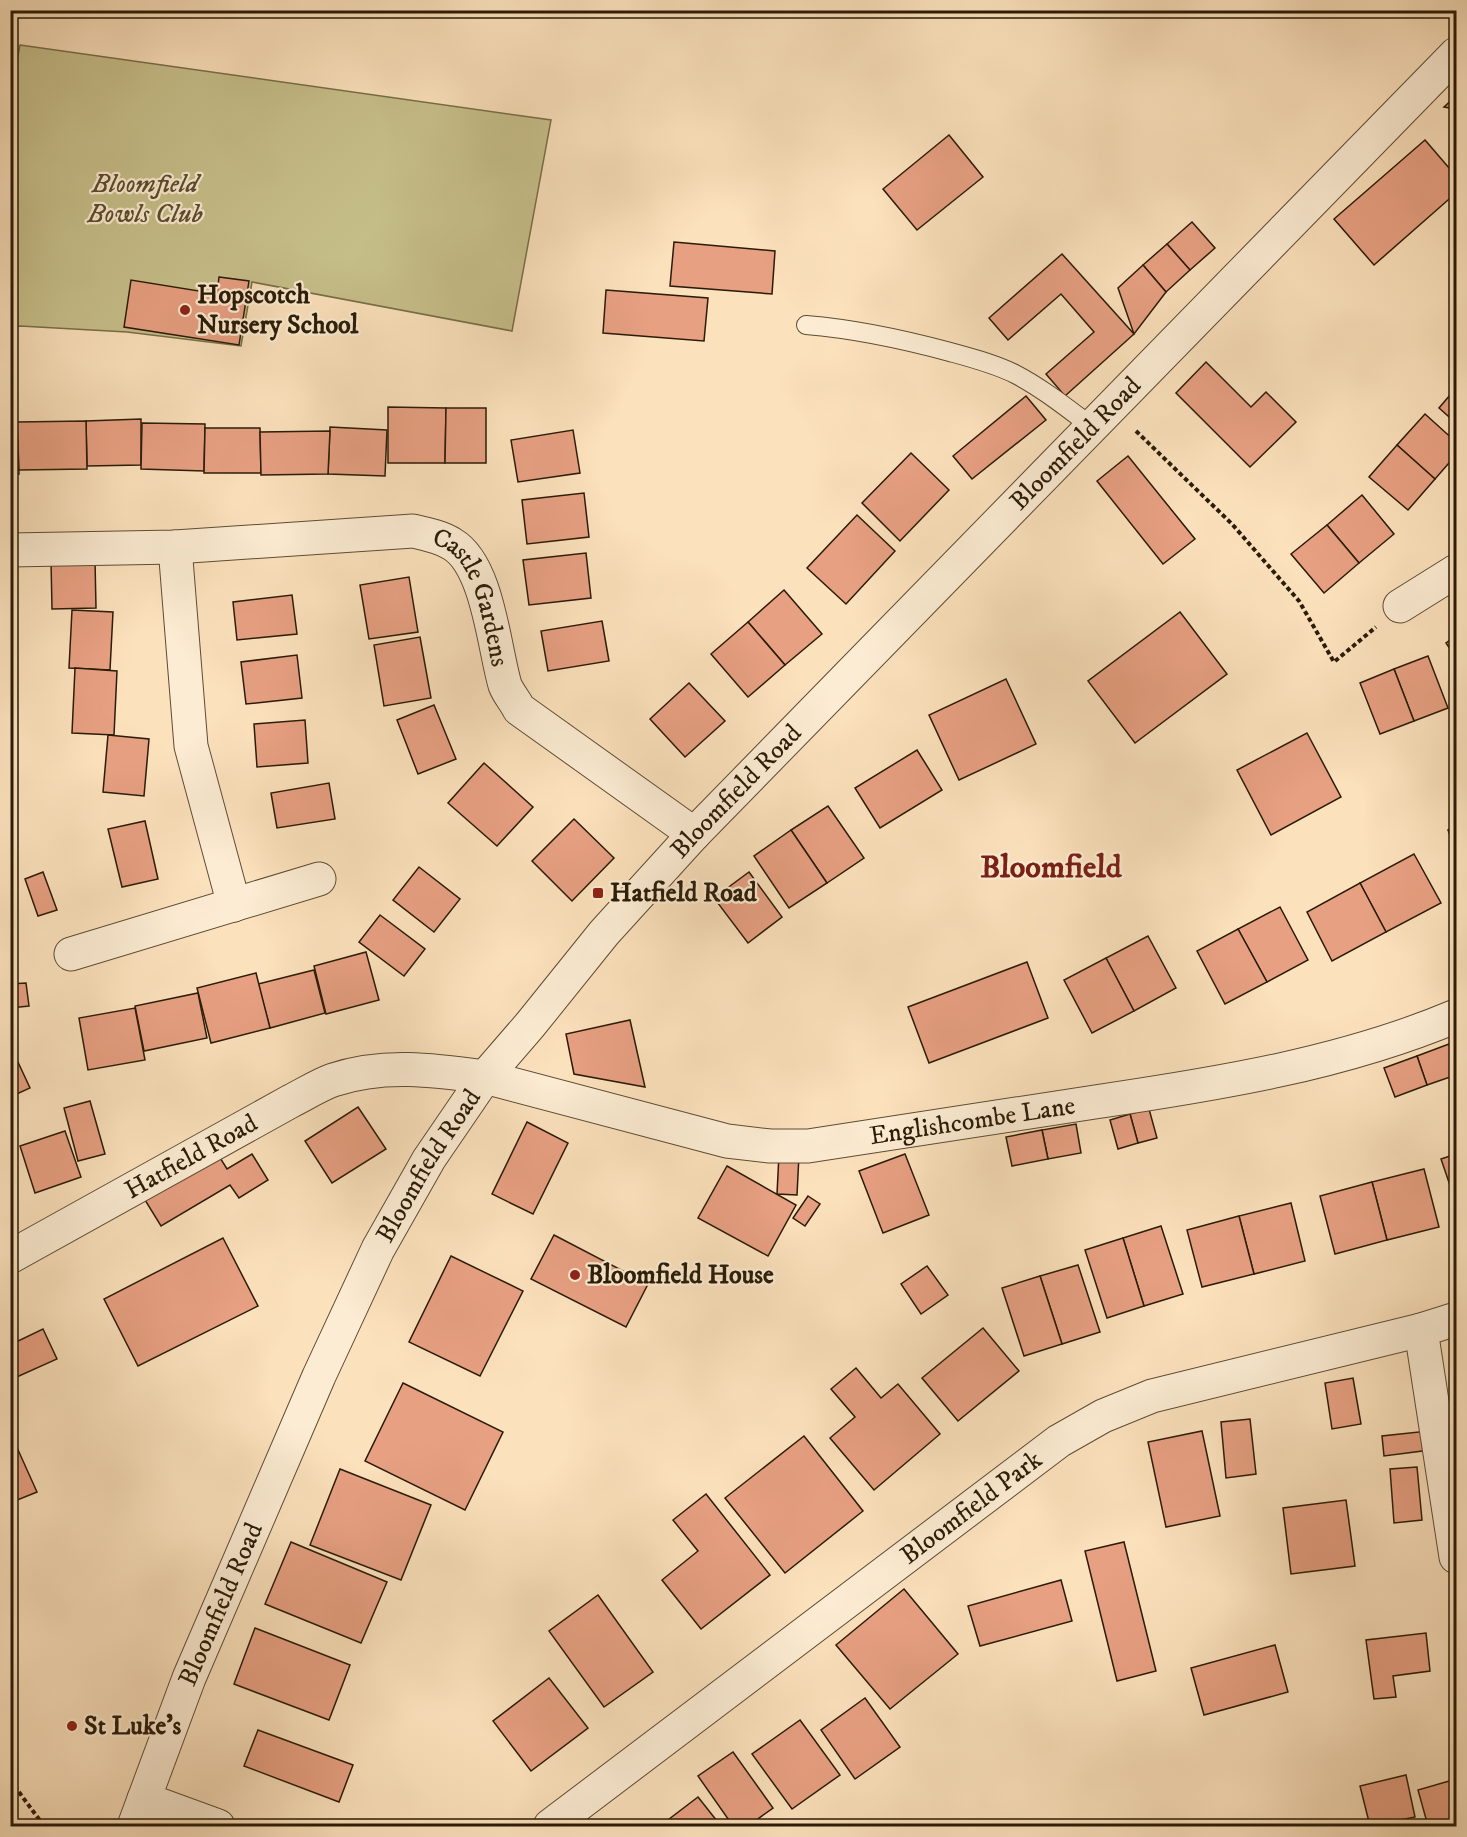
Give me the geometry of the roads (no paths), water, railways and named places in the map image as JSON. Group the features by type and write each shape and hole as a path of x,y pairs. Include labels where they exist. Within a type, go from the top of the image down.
{"street":[{"name":"Bloomfield Road","path":"139,1813 194,1667 319,1376 378,1249 429,1159 485,1077 604,933 694,834 1456,54"},
{"name":"Castle Gardens","path":"10,550 174,547 413,531 436,537 454,545 473,568 484,593 506,687 519,709 694,834"},
{"path":"174,547 191,746 234,905"},
{"path":"1400,606 1456,570"},
{"path":"71,954 319,879"},
{"name":"Englishcombe Lane","path":"485,1077 727,1141 770,1146 808,1146 1217,1084 1340,1055 1434,1026 1456,1016"},
{"name":"Hatfield Road","path":"10,1257 332,1080 374,1070 408,1069 485,1077"},
{"name":"Bloomfield Park","path":"550,1827 1059,1441 1094,1421 1152,1396 1420,1330 1456,1319"},
{"path":"1420,1330 1456,1557"},
{"path":"139,1813 218,1827"}],"lane":[{"path":"806,324 901,338 982,361 1014,374 1101,417"}],"place":[{"name":"Hopscotch Nursery School","path":"185,310"},
{"name":"Hatfield Road","path":"598,893"},
{"name":"Bloomfield House","path":"575,1275"},
{"name":"St Luke's","path":"72,1726"}],"district":[{"name":"Bloomfield","path":"1051,868"}],"park label":[{"name":"Bloomfield Bowls Club","path":"145,199"}]}
